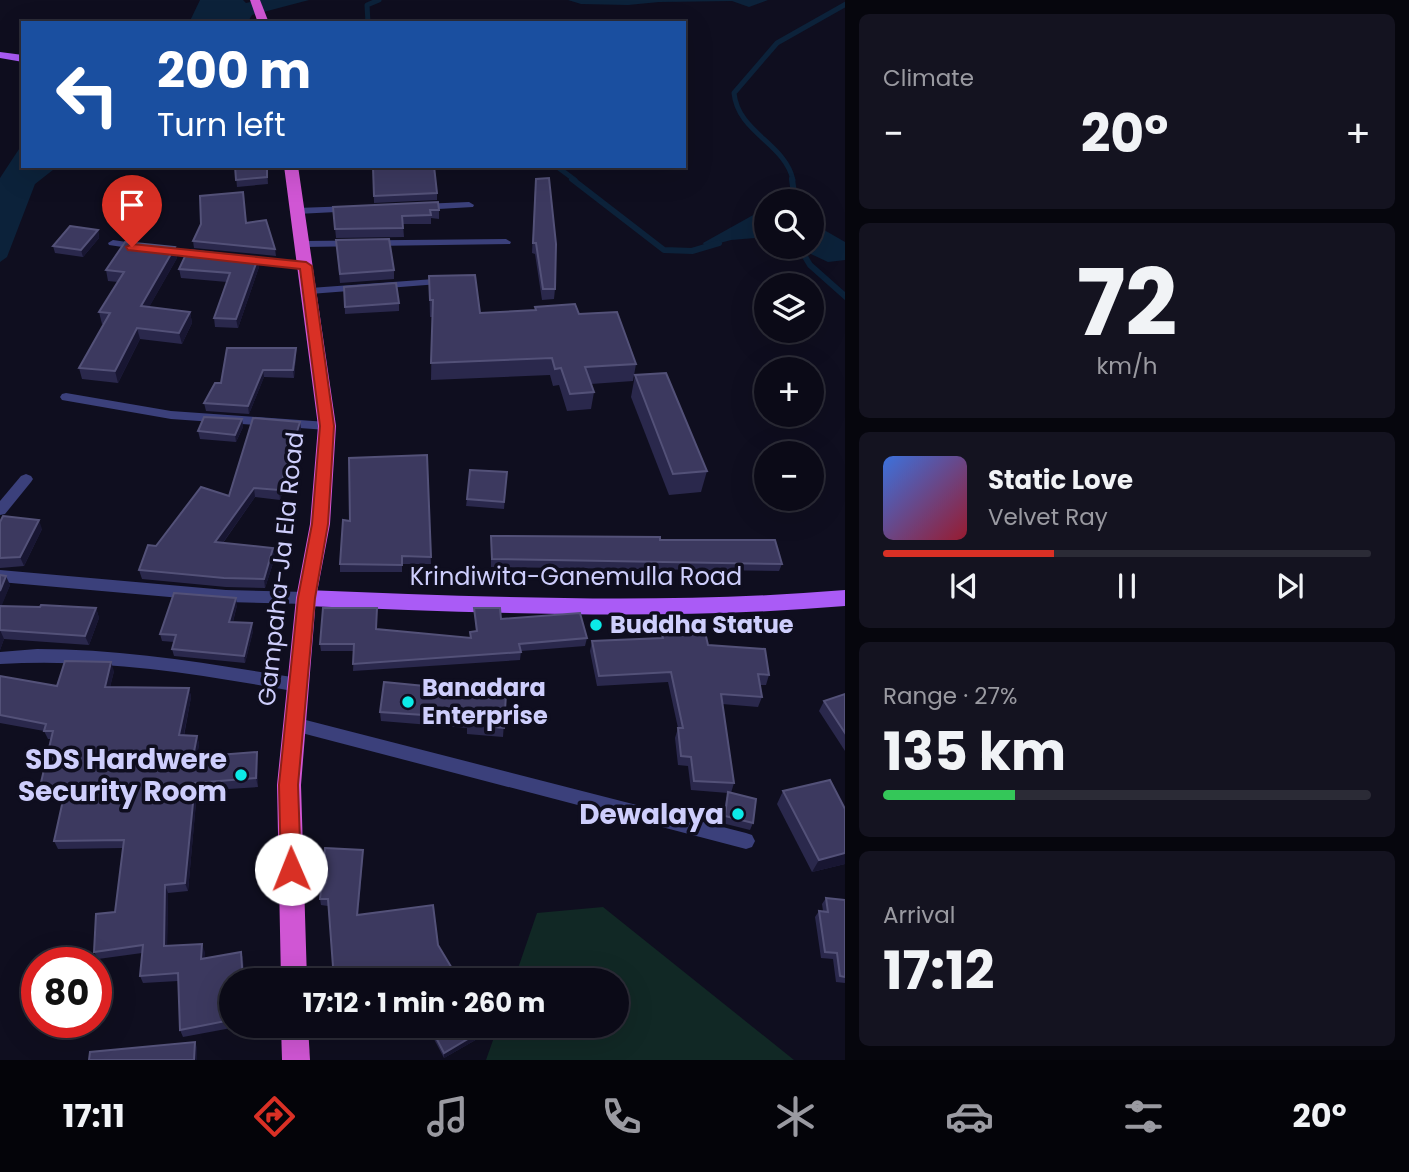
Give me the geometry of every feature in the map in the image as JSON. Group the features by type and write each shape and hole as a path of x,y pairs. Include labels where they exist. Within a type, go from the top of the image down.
{"highway":[{"path":"255,0 263,19"},
{"name":"Gampaha-Ja Ela Road","path":"290,168 310,291 327,426 320,524 306,598 289,785 294,968"},
{"path":"295,1038 296,1060"}],"main road":[{"path":"0,55 21,59"},
{"name":"Krindiwita-Ganemulla Road","path":"306,598 470,605 665,607 793,604 845,598"}],"street":[{"path":"403,207 469,205"},
{"path":"297,211 363,209"},
{"path":"303,244 506,242"},
{"path":"113,243 219,258"},
{"path":"232,259 306,266"},
{"path":"310,291 461,280"},
{"path":"66,397 172,415 327,426"},
{"path":"0,510 26,479"},
{"path":"0,576 226,596 306,598"},
{"path":"0,657 62,653 109,656 298,685"},
{"path":"294,724 746,841"}],"green space":[{"path":"603,907 794,1060 486,1060 494,1038 629,1038 629,968 518,968 537,913"}],"water":[{"path":"200,0 243,0 246,3 260,0 309,0 252,15 248,21 190,21"},
{"path":"568,0 768,0 749,7 732,1 628,5 581,4"},
{"path":"21,146 21,168 55,168 35,184 7,257 0,262 0,178"},
{"path":"754,215 754,238 731,240 705,247 703,243"},
{"path":"824,230 845,242 845,260 828,262 822,259 824,259"}],"building":[{"path":"235,168 267,168 267,177 236,180"},
{"path":"373,168 434,168 437,193 374,196"},
{"path":"549,178 556,244 555,289 543,289 536,243 533,243 536,179"},
{"path":"243,192 246,223 266,220 275,249 193,241 201,224 200,196"},
{"path":"438,202 439,210 430,210 431,215 402,216 403,228 335,229 333,207"},
{"path":"70,226 98,230 81,250 53,246"},
{"path":"389,239 394,270 340,274 336,240"},
{"path":"125,242 175,247 141,306 190,312 179,333 137,328 115,371 79,368 110,313 99,312 124,272 106,270"},
{"path":"188,250 258,258 236,319 214,318 230,273 179,269"},
{"path":"475,275 480,313 536,310 535,307 575,304 579,314 617,312 636,364 585,367 594,392 570,394 561,368 555,369 552,358 431,363 433,300 430,300 429,276"},
{"path":"396,283 399,303 345,307 344,287"},
{"path":"227,348 296,348 293,370 263,370 248,406 204,403 215,383 221,383"},
{"path":"666,373 707,471 673,474 635,375"},
{"path":"204,417 242,419 235,435 198,431"},
{"path":"253,418 300,422 279,490 254,488 215,542 273,548 264,579 139,570 148,545 156,546 201,487 229,496"},
{"path":"427,455 431,557 402,556 402,565 340,564 343,520 350,521 349,458"},
{"path":"470,470 507,472 504,502 467,499"},
{"path":"3,516 39,520 20,557 0,558 0,522"},
{"path":"491,536 775,540 782,564 492,559"},
{"path":"0,575 6,576 0,591"},
{"path":"174,593 236,598 229,622 252,623 244,656 172,649 176,635 160,634"},
{"path":"0,606 96,608 85,636 0,630"},
{"path":"323,608 377,608 376,629 471,638 470,632 477,631 474,608 500,608 501,619 580,613 587,638 519,644 521,652 353,664 354,644 320,644"},
{"path":"705,632 708,645 765,649 769,675 758,674 762,697 721,694 734,783 694,781 691,757 681,756 678,728 683,728 671,672 599,676 592,641 663,638 662,633"},
{"path":"65,661 111,662 105,687 189,688 179,735 197,736 193,757 257,752 256,778 195,783 185,883 165,885 164,946 202,944 201,959 241,952 242,968 219,968 219,1022 180,1030 178,973 140,976 143,945 112,949 112,947 94,947 96,914 115,912 124,840 54,841 65,791 39,791 53,731 44,731 46,724 0,715 0,676 57,686"},
{"path":"384,682 506,694 504,728 467,724 468,718 380,712"},
{"path":"845,694 845,733 824,701"},
{"path":"830,780 845,809 845,853 819,860 783,791"},
{"name":"Dewalaya","path":"728,792 756,799 753,823 725,816"},
{"path":"325,848 363,850 357,915 433,905 438,945 452,968 333,968 328,899 320,899"},
{"path":"826,898 845,900 845,977 840,976 837,953 825,952 819,911 828,912"},
{"path":"436,1038 469,1038 444,1053"},
{"path":"195,1042 194,1060 89,1060 90,1052"}],"waterway":[{"path":"368,21 367,5 379,0"},
{"path":"793,180 781,156 744,118 737,107 734,93 777,43 845,5"},
{"path":"559,168 575,180"},
{"path":"572,179 664,250 692,251 719,243"},
{"path":"792,179 793,189"},
{"path":"806,259 845,296"}],"place":[{"name":"Buddha Statue","path":"596,625"},
{"name":"Banadara Enterprise","path":"408,702"},
{"name":"SDS Hardwere Security Room","path":"241,775"},
{"name":"Dewalaya","path":"738,814"}],"route":[{"path":"132,247 306,266 327,426 320,524 306,598 289,785 291,869"}]}
